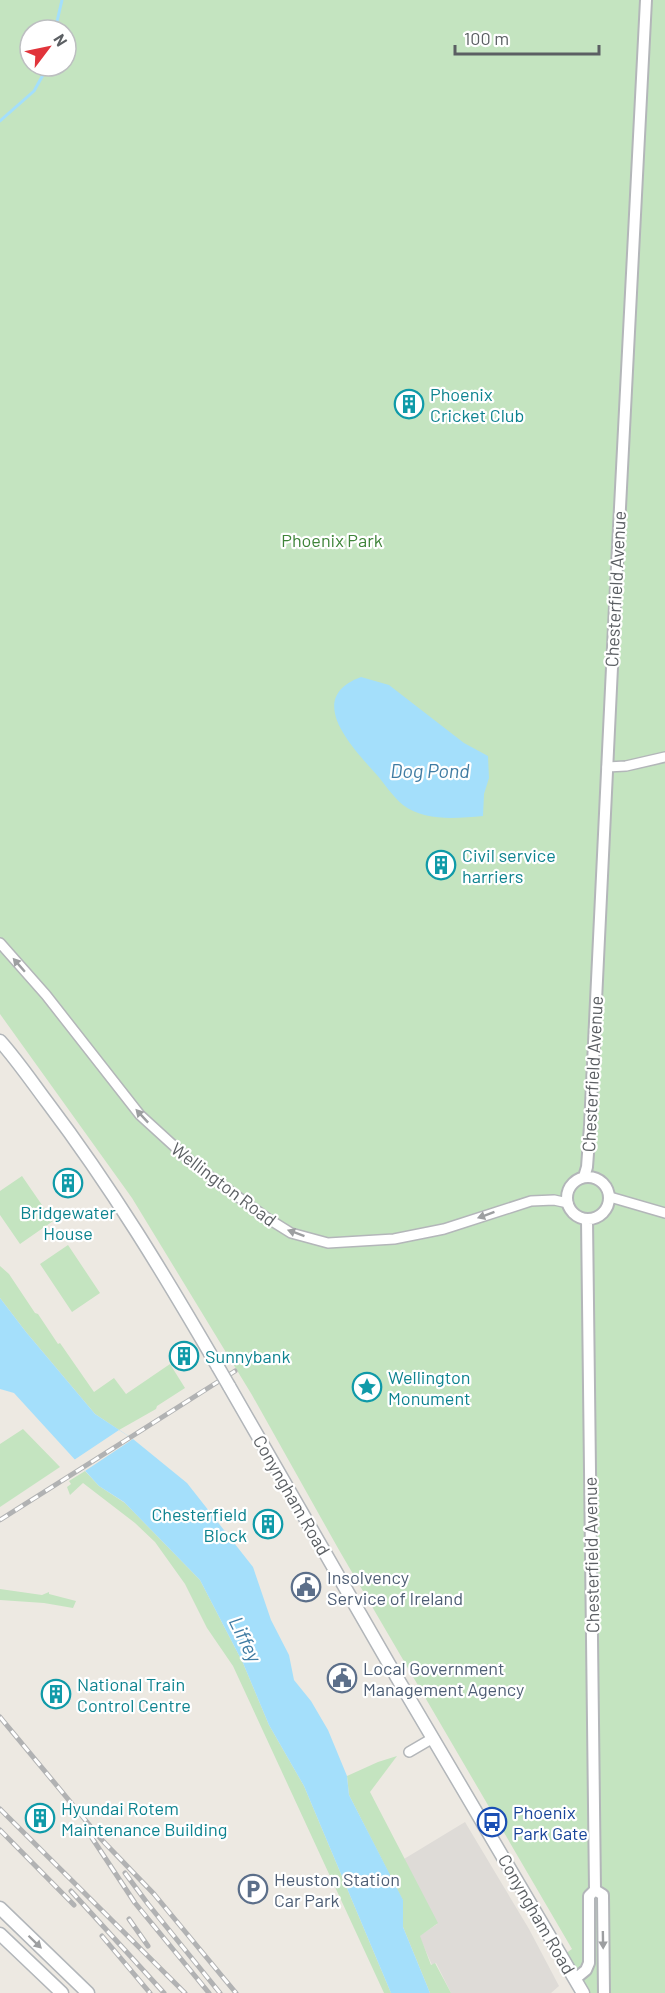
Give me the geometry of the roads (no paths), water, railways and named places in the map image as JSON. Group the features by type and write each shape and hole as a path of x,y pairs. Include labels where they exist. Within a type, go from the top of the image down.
{"main road":[{"name":"Conyngham Road","path":"0,1041 116,1197 168,1281 583,1993"},
{"path":"0,1908 88,1993"},
{"path":"0,1934 62,1993"}],"street":[{"name":"Chesterfield Avenue","path":"584,1177 587,1167 590,1126 646,0"},
{"path":"607,767 626,766 665,757"},
{"name":"Wellington Road","path":"0,943 46,995 140,1115 197,1167 259,1213 291,1233 328,1243 394,1239 444,1229 531,1201 554,1200 568,1203"},
{"path":"584,1177 597,1178 602,1181 610,1197 605,1210 600,1215 586,1219 575,1214 568,1203 567,1196 572,1184 584,1177"},
{"path":"610,1197 665,1213"},
{"name":"Chesterfield Avenue","path":"575,1979 586,1970 589,1963 589,1896 595,1890 586,1219"},
{"path":"408,1752 433,1738"},
{"name":"Chesterfield Avenue","path":"595,1890 603,1896 604,1993"}],"water":[{"name":"Dog Pond","path":"361,677 389,685 464,743 488,756 489,778 484,794 483,816 442,818 421,814 403,805 392,794 346,737 334,710 336,697 344,686"},
{"name":"Liffey","path":"0,1298 95,1414 133,1439 187,1483 253,1567 271,1620 289,1655 294,1680 311,1701 328,1730 347,1776 349,1795 403,1900 403,1927 430,1993 391,1993 304,1786 269,1725 243,1663 200,1580 124,1502 99,1486 14,1393 0,1389"}],"waterway":[{"path":"58,18 62,0"},
{"path":"0,121 34,91 41,78"}],"railway":[{"path":"0,1520 235,1371"},
{"path":"0,1717 101,1839 154,1894 236,1993"},
{"path":"0,1809 185,1993"},
{"path":"0,1830 74,1905"},
{"path":"90,1835 135,1903 209,1993"},
{"path":"125,1873 220,1993"},
{"path":"71,1891 164,1993"},
{"path":"129,1919 148,1946"},
{"path":"102,1936 150,1993"}],"place":[{"name":"Phoenix Cricket Club","path":"409,404"},
{"name":"Civil service harriers","path":"441,865"},
{"name":"Bridgewater House","path":"68,1183"},
{"name":"Sunnybank","path":"184,1356"},
{"name":"Wellington Monument","path":"367,1387"},
{"name":"Chesterfield Block","path":"268,1524"},
{"name":"Insolvency Service of Ireland","path":"306,1587"},
{"name":"Local Government Management Agency","path":"342,1678"},
{"name":"National Train Control Centre","path":"56,1694"},
{"name":"Hyundai Rotem Maintenance Building","path":"40,1818"},
{"name":"Phoenix Park Gate","path":"492,1822"},
{"name":"Heuston Station Car Park","path":"253,1889"}],"park label":[{"name":"Phoenix Park","path":"332,540"}]}
